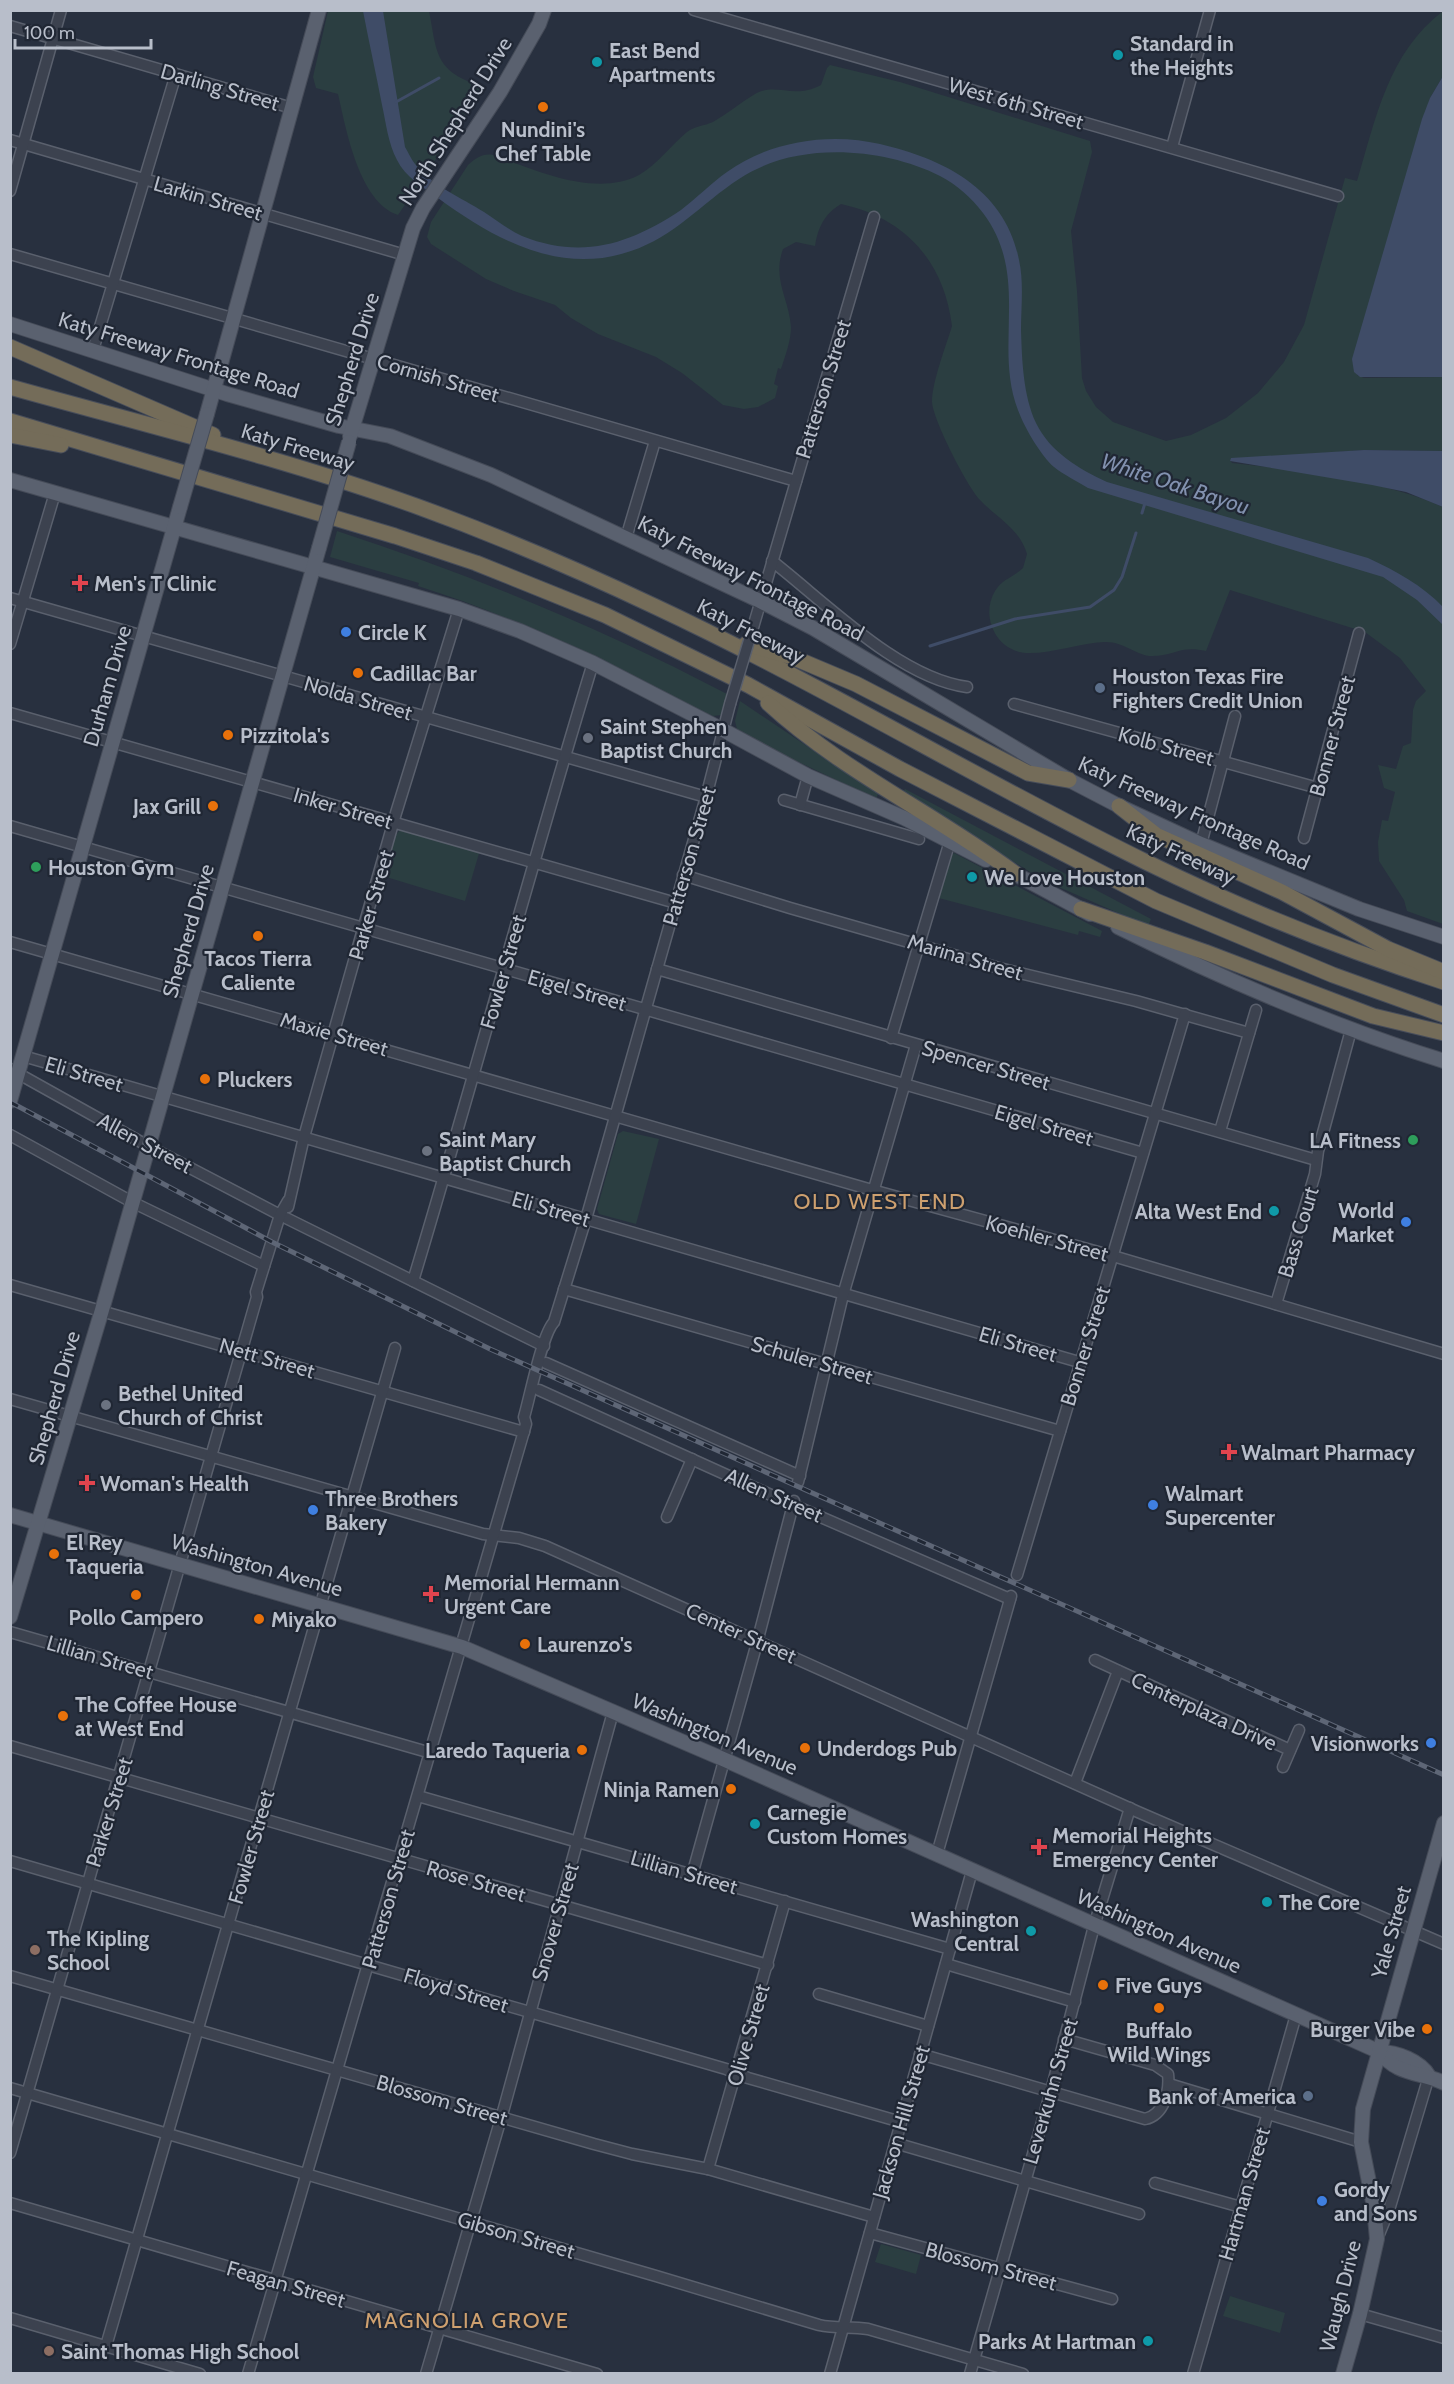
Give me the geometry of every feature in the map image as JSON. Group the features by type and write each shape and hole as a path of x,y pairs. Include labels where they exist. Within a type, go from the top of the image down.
{"highway":[{"path":"10,347 260,456"},
{"name":"Katy Freeway","path":"10,387 260,456 425,510 566,567 714,634 1149,863 1253,911 1402,969 1443,982"},
{"path":"10,421 476,563 605,615 748,685 900,770 1156,901 1333,975 1443,1015"},
{"path":"10,435 143,460"},
{"path":"714,634 792,657 856,684 1028,773 1069,780"},
{"path":"748,685 800,733 908,804 976,844 1016,874"},
{"path":"1119,806 1156,835 1282,892 1388,949 1443,972"},
{"path":"1081,909 1205,952 1373,1016 1440,1033"}],"main road":[{"name":"Durham Drive","path":"10,1101 14,1071 23,1056 53,954 319,10"},
{"name":"North Shepherd Drive","path":"405,255 423,208 500,92 539,24 544,10"},
{"name":"Shepherd Drive","path":"10,1617 102,1311 352,428 405,255"},
{"name":"Katy Freeway Frontage Road","path":"10,324 93,350 212,396 390,436 449,457 760,601 877,665 1069,780 1119,806 1201,844 1370,913 1443,937"},
{"path":"10,480 459,609 520,631 593,663 808,776 904,818 1081,909 1263,996 1443,1061"},
{"name":"Washington Avenue","path":"10,1515 462,1647 723,1759 1380,2052 1390,2052 1423,2067 1429,2076 1443,2083"},
{"name":"Yale Street","path":"1380,2052 1443,1823"},
{"name":"Waugh Drive","path":"1343,2373 1360,2314 1377,2239 1374,2207 1361,2142 1363,2109 1380,2052"}],"street":[{"path":"10,191 61,10"},
{"name":"West 6th Street","path":"694,10 1338,196"},
{"path":"1172,147 1210,10"},
{"name":"Darling Street","path":"10,26 292,108"},
{"path":"93,350 176,74"},
{"name":"Larkin Street","path":"10,140 405,255"},
{"name":"Patterson Street","path":"525,1428 524,1417 549,1327 554,1322 586,1219 730,704 874,217"},
{"name":"Cornish Street","path":"10,254 796,481"},
{"path":"626,538 655,441"},
{"path":"10,644 55,493"},
{"path":"772,561 871,640 906,664 940,681 967,687"},
{"name":"Nolda Street","path":"10,598 706,796"},
{"name":"Parker Street","path":"10,2153 243,1351 257,1297 256,1292 288,1201 304,1137 424,717 459,609"},
{"name":"Bonner Street","path":"1304,838 1359,633"},
{"name":"Fowler Street","path":"413,1281 505,969 533,862 593,663"},
{"name":"Kolb Street","path":"1014,704 1318,788"},
{"name":"Inker Street","path":"10,713 675,903"},
{"path":"1201,844 1235,716"},
{"path":"800,804 808,776"},
{"path":"784,800 919,838"},
{"name":"Eigel Street","path":"10,826 1143,1153"},
{"path":"891,1038 950,841"},
{"name":"Marina Street","path":"683,875 1009,970 1109,993 1249,1033"},
{"name":"Maxie Street","path":"10,942 615,1116"},
{"name":"Spencer Street","path":"657,969 1316,1160"},
{"path":"1220,1131 1257,1010"},
{"name":"Bonner Street","path":"1017,1575 1185,1014"},
{"name":"Bass Court","path":"1276,1304 1315,1174 1316,1160 1352,1030"},
{"path":"826,1365 872,1190 916,1045"},
{"name":"Eli Street","path":"23,1056 1079,1362"},
{"name":"Allen Street","path":"14,1071 148,1146 544,1346"},
{"name":"Koehler Street","path":"615,1116 1113,1256 1443,1354"},
{"path":"10,1135 132,1202 264,1266"},
{"name":"Parker Street","path":"257,1297 262,1294 283,1216"},
{"name":"Nett Street","path":"10,1285 382,1391 525,1428"},
{"name":"Schuler Street","path":"564,1289 1060,1431"},
{"name":"Patterson Street","path":"248,2373 340,2071 525,1428 531,1419 556,1329 554,1322"},
{"name":"Fowler Street","path":"106,2346 395,1348"},
{"name":"Allen Street","path":"546,1363 799,1479 826,1365"},
{"name":"Allen Street","path":"539,1390 1010,1597 972,1736"},
{"name":"Center Street","path":"10,1399 213,1455 483,1534 519,1538 550,1548 1130,1808 1443,1944"},
{"path":"667,1517 692,1459"},
{"path":"692,1875 758,1640 793,1503"},
{"name":"Lillian Street","path":"10,1632 431,1753"},
{"name":"Centerplaza Drive","path":"1095,1660 1290,1750"},
{"name":"Centerplaza Drive","path":"1075,1783 1118,1671"},
{"name":"Snover Street","path":"426,2373 501,2117 613,1712"},
{"path":"1283,1767 1299,1730"},
{"path":"937,1854 972,1736"},
{"name":"Rose Street","path":"10,1746 768,1965"},
{"name":"Lillian Street","path":"418,1796 950,1949"},
{"name":"Leverkuhn Street","path":"970,2373 1051,2091 1094,1926 1130,1808"},
{"name":"Floyd Street","path":"10,1861 370,1964 901,2122"},
{"name":"Jackson Hill Street","path":"830,2373 972,1870"},
{"name":"Olive Street","path":"708,2169 785,1901"},
{"path":"946,1964 1075,2002"},
{"name":"Blossom Street","path":"10,1976 632,2154 708,2169 874,2217"},
{"path":"819,1994 928,2026"},
{"name":"Hartman Street","path":"1193,2373 1296,2015"},
{"path":"1064,2039 1155,2065 1168,2079 1361,2142"},
{"path":"920,2054 1145,2119 1154,2117 1160,2112 1168,2079"},
{"path":"1377,2239 1389,2210 1429,2076"},
{"name":"Gibson Street","path":"10,2088 819,2325 833,2328 853,2326 868,2329 1023,2373"},
{"path":"895,2143 1139,2214"},
{"path":"1155,2182 1240,2207"},
{"name":"Feagan Street","path":"10,2203 597,2373"},
{"name":"Blossom Street","path":"870,2233 1112,2300"},
{"path":"1360,2314 1443,2338"},
{"path":"10,2318 200,2373"}],"shaded area":[{"path":"328,11 429,11 440,58 453,73 481,88 480,94 398,215 385,208 373,196 364,180 350,144 338,94 316,88 313,77"},
{"path":"1443,11 1443,76 1430,98 1357,375 1364,378 1443,377 1443,451 1364,450 1230,460 1232,463 1313,473 1366,483 1393,489 1443,507 1443,924 1407,911 1404,900 1379,861 1378,842 1382,820 1388,821 1395,792 1384,788 1378,765 1396,769 1403,746 1411,743 1413,710 1416,701 1426,691 1400,658 1365,632 1230,590 1206,651 1190,649 1152,656 1118,644 1104,642 1046,652 1026,653 1015,651 999,639 990,621 991,601 1001,584 1023,568 1027,554 1024,545 1014,531 974,493 938,423 932,402 937,374 952,326 948,303 930,263 918,246 902,232 884,220 841,204 830,212 823,222 815,246 796,242 783,249 779,270 790,317 789,343 781,369 778,368 774,384 778,386 775,398 758,407 744,409 723,405 682,373 656,357 598,334 571,318 555,305 486,279 431,244 427,237 431,222 468,165 483,155 493,155 546,174 585,183 604,184 622,181 646,171 693,128 713,122 755,94 771,90 802,91 821,85 830,65 900,82 1090,141 1092,152 1071,231 1082,378 1086,391 1096,407 1113,422 1166,441 1191,435 1226,418 1258,393 1284,362 1304,325 1345,178 1357,181 1386,88 1409,46"},
{"path":"337,531 536,604 680,670 727,694 721,715 713,716 698,711 596,659 491,612 418,586 419,583 330,557"},
{"path":"740,701 878,794 876,799 738,733 735,721"},
{"path":"905,789 1151,919 1148,926 1045,881 902,794"},
{"path":"401,829 480,850 465,901 383,876 395,836"},
{"path":"954,853 1102,931 1100,937 1079,931 1078,935 935,897 949,857"},
{"path":"623,1131 659,1139 636,1224 599,1214 597,1209 618,1134"},
{"path":"881,2244 921,2255 916,2274 875,2262"},
{"path":"1230,2296 1285,2313 1280,2333 1223,2316"}],"water":[{"path":"363,11 383,11 405,147 415,164 438,185 507,228 544,243 565,247 605,245 643,232 681,210 721,176 744,161 781,146 801,142 821,139 861,140 904,150 948,169 968,181 986,196 1012,235 1021,277 1021,341 1028,401 1036,423 1057,451 1076,465 1107,482 1368,558 1408,579 1435,599 1443,607 1443,625 1417,600 1383,577 1088,488 1049,463 1026,428 1012,390 1009,365 1009,288 1005,263 997,238 974,202 940,176 917,166 866,154 839,152 786,158 761,167 739,179 687,219 646,245 605,258 579,259 553,256 529,249 482,227 415,181 400,166 388,133"},
{"path":"1443,76 1443,377 1360,377 1354,372 1352,359 1422,119 1430,98"},
{"path":"1364,450 1443,451 1443,507 1406,492 1230,461 1231,458"}],"waterway":[{"path":"396,102 439,78"},
{"path":"1142,513 1145,503"},
{"path":"930,646 1015,619 1090,607 1114,590 1122,577 1136,533"}],"railway":[{"path":"10,1102 272,1242 490,1349 1444,1775"}],"place":[{"name":"Standard in the Heights","path":"1118,55"},
{"name":"East Bend Apartments","path":"597,62"},
{"name":"Nundini's Chef Table","path":"543,107"},
{"name":"Men's T Clinic","path":"80,583"},
{"name":"Circle K","path":"346,632"},
{"name":"Cadillac Bar","path":"358,673"},
{"name":"Houston Texas Fire Fighters Credit Union","path":"1100,688"},
{"name":"Pizzitola's","path":"228,735"},
{"name":"Saint Stephen Baptist Church","path":"588,738"},
{"name":"Jax Grill","path":"213,806"},
{"name":"Houston Gym","path":"36,867"},
{"name":"We Love Houston","path":"972,877"},
{"name":"Tacos Tierra Caliente","path":"258,936"},
{"name":"Pluckers","path":"205,1079"},
{"name":"LA Fitness","path":"1413,1140"},
{"name":"Saint Mary Baptist Church","path":"427,1151"},
{"name":"Alta West End","path":"1274,1211"},
{"name":"World Market","path":"1406,1222"},
{"name":"Bethel United Church of Christ","path":"106,1405"},
{"name":"Walmart Pharmacy","path":"1229,1452"},
{"name":"Woman's Health","path":"87,1483"},
{"name":"Walmart Supercenter","path":"1153,1505"},
{"name":"Three Brothers Bakery","path":"313,1510"},
{"name":"El Rey Taqueria","path":"54,1554"},
{"name":"Memorial Hermann Urgent Care","path":"431,1594"},
{"name":"Pollo Campero","path":"136,1595"},
{"name":"Miyako","path":"259,1619"},
{"name":"Laurenzo's","path":"525,1644"},
{"name":"The Coffee House at West End","path":"63,1716"},
{"name":"Visionworks","path":"1431,1743"},
{"name":"Underdogs Pub","path":"805,1748"},
{"name":"Laredo Taqueria","path":"582,1750"},
{"name":"Ninja Ramen","path":"731,1789"},
{"name":"Carnegie Custom Homes","path":"755,1824"},
{"name":"Memorial Heights Emergency Center","path":"1039,1847"},
{"name":"The Core","path":"1267,1902"},
{"name":"Washington Central","path":"1031,1931"},
{"name":"The Kipling School","path":"35,1950"},
{"name":"Five Guys","path":"1103,1985"},
{"name":"Buffalo Wild Wings","path":"1159,2008"},
{"name":"Burger Vibe","path":"1427,2029"},
{"name":"Bank of America","path":"1308,2096"},
{"name":"Gordy and Sons","path":"1322,2201"},
{"name":"Parks At Hartman","path":"1148,2341"},
{"name":"Saint Thomas High School","path":"49,2351"}],"district":[{"name":"OLD WEST END","path":"880,1201"},
{"name":"MAGNOLIA GROVE","path":"467,2320"}],"water label":[{"name":"White Oak Bayou","path":"1175,484"}]}
